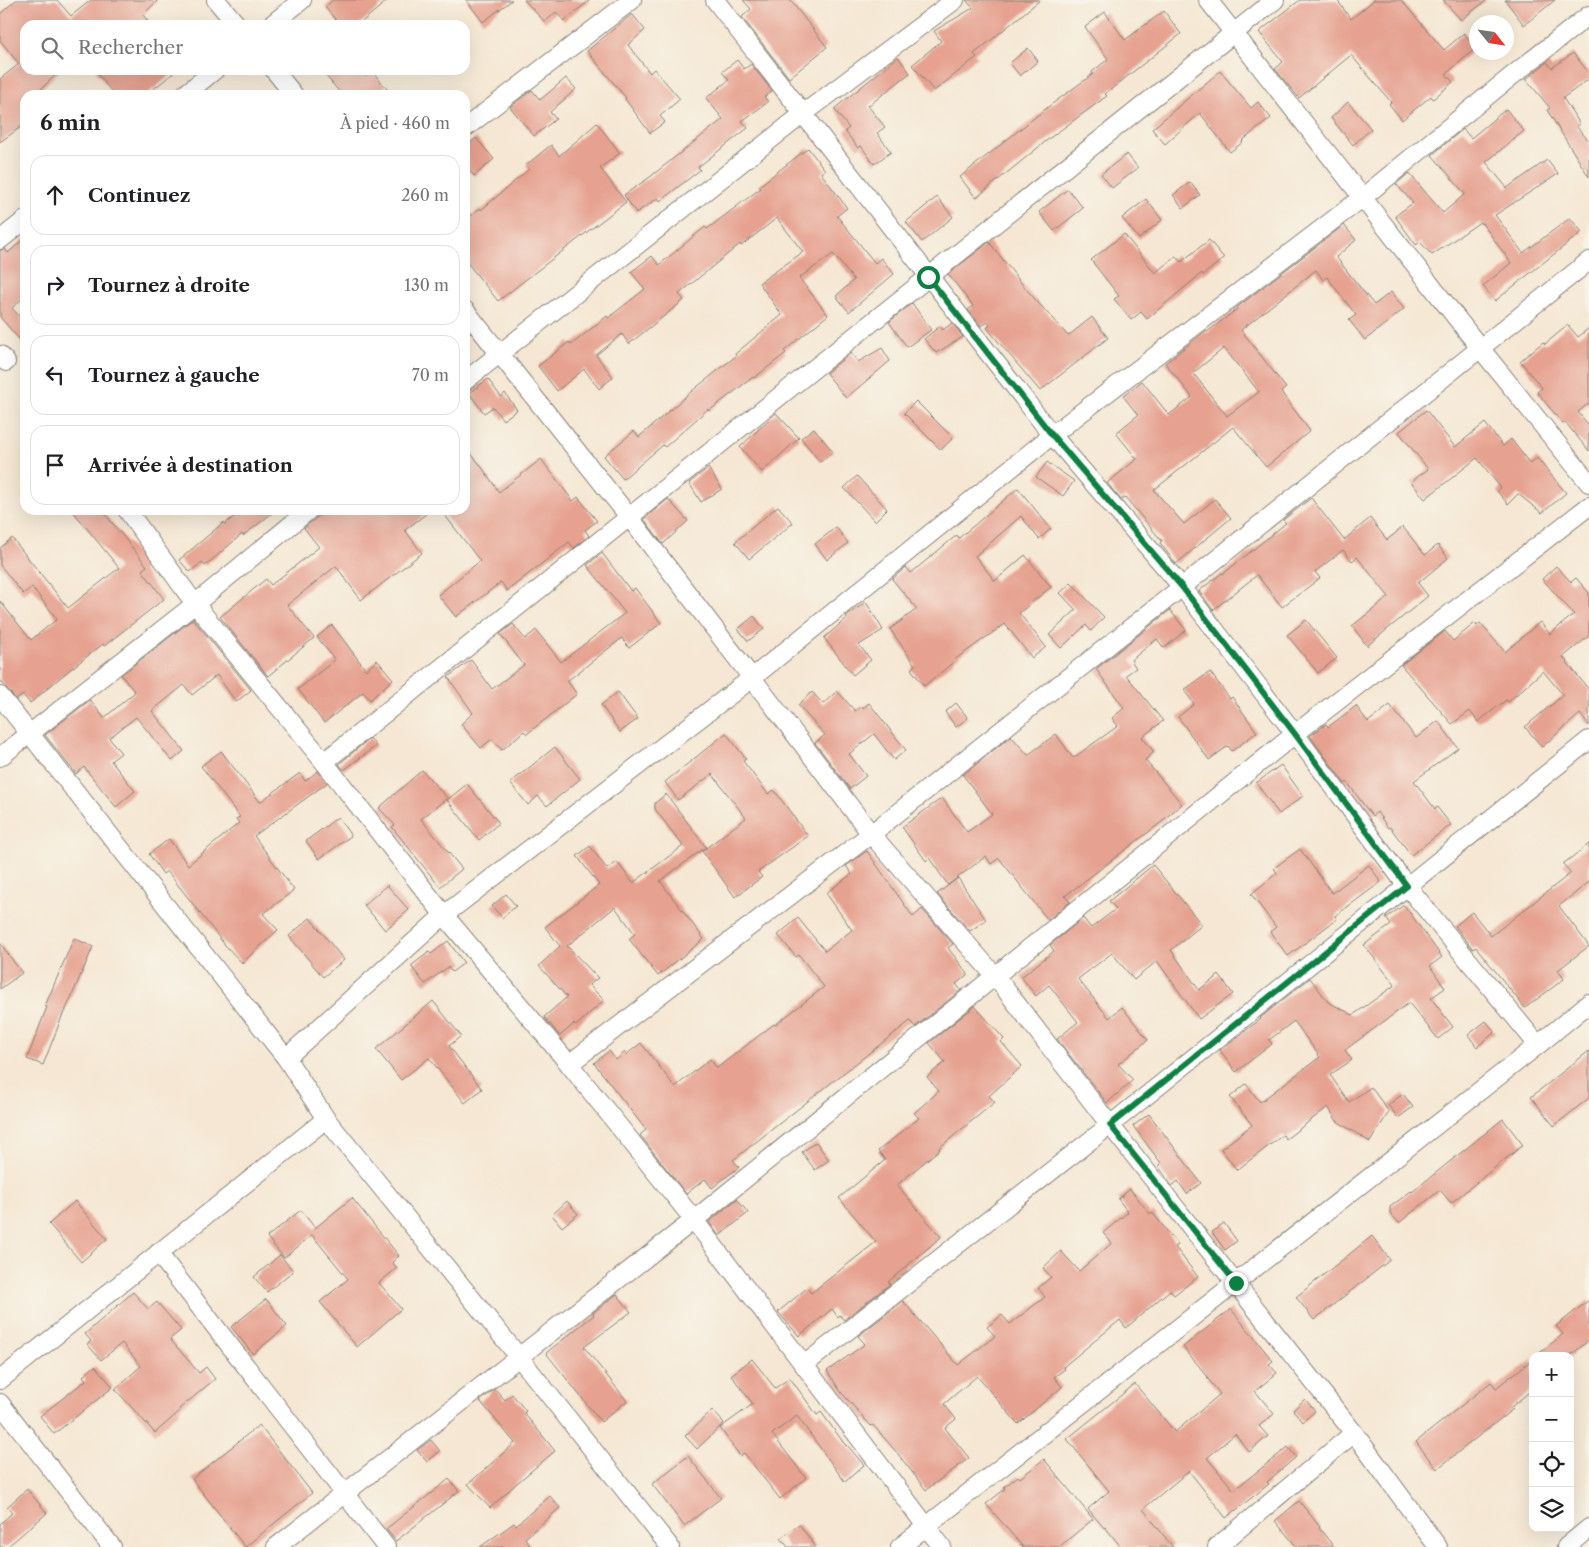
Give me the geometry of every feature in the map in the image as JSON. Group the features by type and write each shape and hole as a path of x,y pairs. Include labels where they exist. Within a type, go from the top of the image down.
{"street":[{"path":"216,0 233,20"},
{"path":"277,20 302,0"},
{"path":"470,124 632,0"},
{"path":"715,0 1052,435 1182,587 1295,734 1407,886 1538,1045"},
{"path":"470,377 803,114 955,0"},
{"path":"1208,0 1480,348 1589,483"},
{"path":"324,762 1275,0"},
{"path":"286,1058 444,915 752,678 1052,435 1362,198 1589,15"},
{"path":"190,90 209,75"},
{"path":"278,75 290,90"},
{"path":"0,240 20,224"},
{"path":"569,1064 870,834 1589,261"},
{"path":"470,316 630,518 870,834 995,976 1110,1125 1354,1433 1438,1547"},
{"path":"276,1547 694,1220 1295,734 1589,506"},
{"path":"131,515 195,604 324,762 444,915 569,1064 694,1220 942,1547"},
{"path":"0,757 195,604 303,515"},
{"path":"0,696 286,1058 326,1119 670,1547"},
{"path":"804,1365 1110,1125 1589,740"},
{"path":"900,1547 1589,1003"},
{"path":"0,1380 326,1119"},
{"path":"158,1252 386,1547"},
{"path":"0,1403 112,1547"},
{"path":"1217,1547 1354,1433"},
{"path":"1566,1547 1589,1528"}],"building":[{"path":"16,0 57,0 71,16 91,0 158,0 143,15 147,20 20,20 20,75 56,75 40,90 20,90 20,128 0,142 0,79 19,64 0,40 0,14"},
{"path":"333,0 388,0 364,20 336,20 325,7"},
{"path":"466,0 512,0 483,22"},
{"path":"524,0 590,0 564,21 556,12 545,22"},
{"path":"743,0 790,0 827,47 789,78 742,17 751,9"},
{"path":"966,0 1040,0 974,54 977,57 934,91 912,65 941,41 934,31 973,8"},
{"path":"1300,0 1337,0 1351,19 1374,0 1401,0 1444,50 1464,33 1469,39 1469,54 1446,74 1453,82 1433,99 1431,96 1402,120 1389,104 1391,102 1351,55 1299,98 1275,69 1283,62 1259,32"},
{"path":"1443,0 1487,0 1461,20"},
{"path":"1505,0 1555,0 1524,25"},
{"path":"1164,11 1181,34 1105,94 1107,96 1051,137 976,198 960,177 1093,74 1092,72 1108,59 1085,27 1105,12 1125,40"},
{"path":"632,14 645,30 628,45 650,73 654,69 680,99 660,116 665,122 650,133 626,98 587,51"},
{"path":"1028,48 1038,61 1020,76 1010,63"},
{"path":"1573,53 1589,73 1589,79 1563,98 1580,124 1576,126 1589,141 1589,177 1547,110 1550,108 1526,79 1547,62 1552,68"},
{"path":"898,57 910,73 868,106 885,127 877,133 891,152 874,164 861,146 858,148 845,131 849,128 834,109"},
{"path":"737,60 744,69 751,64 772,91 764,97 768,102 742,121 748,128 698,167 700,170 660,201 658,198 636,213 624,195 650,177 723,119 706,98 729,80 722,72"},
{"path":"1220,71 1251,108 1258,102 1271,118 1230,152 1200,113 1165,144 1152,129"},
{"path":"99,75 171,75 152,90 110,90"},
{"path":"325,75 375,75 388,90 338,90"},
{"path":"566,78 576,89 550,112 556,119 534,136 510,107 532,90 540,100"},
{"path":"1348,102 1371,129 1353,145 1331,118"},
{"path":"1506,109 1524,131 1486,162 1507,188 1547,160 1558,174 1495,215 1523,253 1570,218 1582,232 1495,301 1483,286 1511,263 1482,223 1480,222 1432,255 1420,242 1416,245 1395,216 1413,203 1396,184 1409,173 1443,213 1465,194 1432,155 1463,129 1471,138"},
{"path":"597,123 620,153 600,168 626,202 498,301 470,266 470,217 480,208 481,210 529,169 526,165 551,145 559,156"},
{"path":"476,138 494,159 474,176 470,172 470,143"},
{"path":"808,148 825,170 821,173 847,208 837,216 875,263 881,258 894,274 849,312 836,296 854,280 833,254 799,278 828,315 784,351 786,353 709,411 708,409 665,447 663,445 623,479 604,456 634,431 639,437 782,315 759,283 803,252 777,218 741,246 740,244 679,294 684,300 629,344 622,334 596,355 613,377 599,389 584,369 557,391 538,366 569,342 571,345 645,289 631,272 652,256 659,265 705,227 707,229 761,188 759,186"},
{"path":"1127,154 1138,168 1112,188 1101,174"},
{"path":"1190,182 1200,195 1183,208 1173,195"},
{"path":"1068,189 1083,208 1054,231 1039,212"},
{"path":"937,197 953,217 922,242 906,222"},
{"path":"1146,199 1162,220 1139,239 1122,218"},
{"path":"1344,225 1356,240 1336,257 1374,305 1391,292 1404,309 1365,340 1349,320 1356,315 1327,277 1323,280 1316,270 1241,330 1286,388 1281,392 1310,431 1266,467 1233,427 1154,490 1184,524 1215,499 1231,518 1176,564 1160,543 1162,541 1125,497 1121,500 1107,483 1137,459 1116,433 1138,415 1123,396 1142,381 1169,415 1192,397 1165,363","holes":["1224,348 1259,392 1227,416 1193,373"]},
{"path":"1124,234 1155,273 1176,256 1181,262 1209,240 1224,258 1203,275 1202,273 1147,319 1141,312 1131,320 1114,299 1119,296 1091,260"},
{"path":"20,242 20,301 12,308 20,317 20,340 0,317 0,250 5,249 8,253"},
{"path":"989,242 1026,289 1068,336 1092,317 1108,338 1040,391 987,328 990,325 988,322 981,326 968,310 973,306 948,274"},
{"path":"912,303 931,330 907,347 889,322"},
{"path":"952,323 963,337 936,353 924,339 940,326 943,330"},
{"path":"1568,325 1578,337 1589,328 1589,403 1578,412 1589,426 1589,451 1565,422 1563,424 1537,392 1542,388 1520,361"},
{"path":"882,348 890,361 846,398 826,373 851,353 858,362"},
{"path":"488,379 501,397 505,393 517,410 503,420 493,407 484,413 470,392"},
{"path":"916,401 953,438 941,450 904,413"},
{"path":"1426,410 1455,447 1485,423 1503,446 1511,439 1530,464 1537,458 1566,493 1542,513 1518,494 1508,504 1497,491 1501,488 1477,458 1425,499 1411,482 1428,469 1399,432"},
{"path":"776,413 799,438 762,472 740,447"},
{"path":"814,428 833,452 820,462 801,438"},
{"path":"470,452 499,492 541,459 573,501 578,497 597,521 585,530 589,536 574,548 569,542 507,591 501,582 456,617 438,595 480,561 445,515 470,515"},
{"path":"1047,462 1074,481 1063,496 1036,477"},
{"path":"708,468 722,489 701,502 689,483"},
{"path":"857,476 887,509 875,521 844,488"},
{"path":"1018,488 1051,529 1039,539 1021,516 975,556 995,581 1025,555 1051,587 1019,613 1046,647 1032,658 1005,624 954,660 924,686 911,669 915,665 890,629 917,609 892,579 906,567 911,573 957,535 959,538"},
{"path":"1311,498 1344,540 1370,518 1387,540 1403,527 1425,555 1438,545 1448,558 1418,583 1428,596 1367,646 1352,626 1389,597 1357,557 1352,561 1343,550 1315,572 1320,578 1282,607 1257,575 1213,610 1199,591 1286,523 1283,520"},
{"path":"668,499 688,521 663,544 644,519"},
{"path":"778,506 793,523 749,559 735,542"},
{"path":"76,515 106,515 147,566 142,570 164,599 104,646 103,644 68,671 30,703 23,695 16,700 0,680 0,601 31,640 57,619 32,587 23,594 0,565 0,548 12,538 68,608 119,568"},
{"path":"236,515 270,515 243,536 242,534 205,566 202,562 190,572 179,560 224,522 225,524"},
{"path":"320,515 424,515 405,530 422,553 361,600 336,566 287,605 314,638 268,676 220,617 266,579 271,585 319,547 304,528"},
{"path":"836,527 848,543 827,560 815,544"},
{"path":"602,553 631,591 635,588 661,623 629,648 622,638 567,681 577,694 527,734 524,731 502,750 492,739 481,748 461,724 473,713 448,677 471,660 492,689 524,665 500,634 513,624 525,639 536,630 561,662 625,613 587,565"},
{"path":"1556,566 1571,582 1576,578 1589,593 1589,636 1563,657 1589,690 1589,726 1580,714 1542,747 1525,727 1563,695 1543,671 1508,702 1506,700 1478,722 1470,711 1452,724 1401,665 1445,631 1453,641 1475,623 1477,626 1480,623 1505,652 1540,622 1550,634 1574,614 1542,579"},
{"path":"1071,583 1104,617 1091,631 1086,625 1061,648 1049,635 1076,610 1060,593"},
{"path":"866,602 883,630 859,645 871,660 853,675 824,638 847,618 846,616"},
{"path":"1170,610 1186,630 1164,648 1157,639 1131,660 1136,668 1126,675 1163,721 1142,737 1154,752 1145,760 1182,804 1163,821 1065,896 1070,902 1048,920 999,858 991,864 986,856 948,885 929,858 926,861 902,827 942,798 967,832 992,814 963,775 1011,736 1028,755 1056,734 1073,758 1118,726 1112,718 1124,708 1096,669"},
{"path":"754,616 764,629 748,641 738,629"},
{"path":"193,619 251,690 236,702 217,675 192,695 184,685 152,711 184,751 172,761 136,717 109,738 121,753 111,761 135,791 116,807 84,767 76,774 45,735 90,700 104,718 135,692 121,675"},
{"path":"1306,620 1337,658 1318,673 1287,635"},
{"path":"332,625 366,670 377,660 393,679 370,700 363,692 324,723 298,689 335,660 317,637"},
{"path":"1210,672 1230,699 1232,697 1257,732 1232,751 1228,746 1209,760 1178,717 1194,704 1184,690"},
{"path":"837,691 855,711 869,703 906,750 894,760 874,734 849,754 866,776 850,789 815,743 825,735 798,705 812,692 823,704"},
{"path":"618,692 638,719 620,732 601,705"},
{"path":"956,703 968,718 956,727 945,712"},
{"path":"1390,705 1416,738 1438,721 1458,748 1414,781 1435,809 1437,807 1451,825 1411,855 1377,812 1372,816 1347,782 1345,784 1310,736 1326,724 1328,727 1356,706 1368,722"},
{"path":"726,733 746,759 743,761 768,794 774,790 808,836 758,872 762,877 735,897 702,851 746,818 712,774 678,800 665,782"},
{"path":"370,738 376,746 344,770 339,764"},
{"path":"555,747 580,779 547,806 538,796 528,805 510,783"},
{"path":"221,751 260,802 300,773 305,781 318,771 327,783 254,836 294,890 263,914 278,930 242,963 225,945 167,871 163,874 149,854 169,839 188,865 239,823 236,819 240,817 201,766"},
{"path":"1281,765 1303,796 1279,814 1256,783"},
{"path":"422,770 447,798 421,819 462,869 440,887 392,827 395,825 379,808"},
{"path":"467,784 499,823 479,840 447,800"},
{"path":"666,794 706,847 660,881 704,939 658,976 629,939 635,934 615,907 567,946 598,978 589,985 604,1000 576,1026 574,1024 560,1036 544,1017 567,997 539,966 560,946 545,927 599,885 577,856 590,846 607,869 617,862 633,883 683,846 655,809 655,803"},
{"path":"338,817 351,836 319,859 306,841"},
{"path":"1589,844 1589,882 1559,906 1589,946 1558,970 1564,979 1525,1008 1476,947 1473,949 1455,926 1472,912 1491,936 1571,873 1563,864"},
{"path":"1300,849 1332,893 1369,865 1381,882 1335,916 1337,919 1288,956 1270,932 1276,927 1251,894 1277,873 1274,868"},
{"path":"867,851 913,917 922,909 953,944 948,948 968,974 956,984 961,990 915,1027 910,1021 733,1160 739,1167 712,1188 705,1179 686,1194 640,1135 646,1130 594,1063 609,1051 616,1060 625,1052 626,1055 641,1043 675,1087 710,1059 717,1068 824,987 799,955 796,957 778,935 798,918 825,951 852,930 826,893 852,874 846,866"},
{"path":"1153,865 1202,925 1171,950 1199,990 1219,975 1233,994 1199,1019 1157,961 1134,980 1112,953 1078,979 1109,1018 1122,1007 1148,1040 1118,1064 1133,1080 1107,1103 1057,1039 1078,1022 1049,985 1036,996 1021,977 1054,951 1050,945 1083,918 1091,928 1116,909 1109,901"},
{"path":"958,878 986,920 970,931 937,894"},
{"path":"387,885 409,910 385,930 364,905"},
{"path":"506,894 516,906 502,918 492,906"},
{"path":"1404,905 1442,957 1430,966 1445,988 1431,998 1453,1027 1438,1039 1409,1003 1345,1050 1352,1060 1330,1075 1349,1102 1371,1087 1389,1112 1370,1142 1337,1121 1328,1107 1286,1139 1283,1135 1237,1170 1221,1149 1252,1125 1230,1097 1246,1084 1260,1102 1320,1057 1294,1021 1269,1040 1272,1044 1236,1072 1220,1050 1310,978 1328,1002 1353,1015 1395,985 1364,945 1391,925 1386,918"},
{"path":"310,918 344,960 323,977 289,936"},
{"path":"74,938 93,947 43,1065 27,1059 47,1007 45,1006"},
{"path":"448,941 464,963 452,972 448,967 425,984 411,966 429,952 431,954"},
{"path":"0,943 22,973 0,989"},
{"path":"433,1001 461,1036 449,1046 482,1089 465,1103 429,1058 401,1080 376,1049"},
{"path":"975,1006 1004,1039 1001,1042 1022,1066 989,1096 995,1102 897,1185 941,1237 888,1282 890,1284 844,1320 840,1315 838,1317 832,1309 799,1336 778,1312 807,1288 811,1293 876,1242 839,1198 885,1160 878,1151 919,1118 914,1113 939,1091 927,1077 945,1062 929,1043"},
{"path":"1486,1021 1495,1032 1477,1047 1468,1035"},
{"path":"1589,1051 1589,1098 1554,1126 1531,1097"},
{"path":"1403,1094 1413,1107 1398,1118 1388,1105"},
{"path":"1149,1114 1201,1183 1187,1194 1178,1181 1172,1186 1158,1166 1161,1163 1133,1126"},
{"path":"1503,1119 1523,1145 1451,1203 1440,1190 1399,1223 1390,1213 1390,1207 1412,1192"},
{"path":"816,1142 829,1160 815,1170 802,1152"},
{"path":"1130,1189 1150,1214 1152,1212 1178,1245 1175,1247 1198,1277 1174,1295 1170,1290 1126,1328 1120,1320 1063,1367 1065,1369 1054,1377 1062,1387 1018,1424 977,1376 944,1404 956,1419 945,1428 969,1458 926,1490 873,1425 871,1426 841,1392 827,1371 865,1344 858,1336 903,1301 958,1365 995,1336 987,1327 1002,1315 1010,1324 1045,1297 1038,1288 1051,1277 1043,1268 1061,1251 1079,1271 1112,1243 1103,1233 1128,1212 1118,1199"},
{"path":"352,1198 399,1256 392,1262 397,1268 379,1283 401,1309 357,1347 320,1302 348,1279 312,1235 284,1258 267,1237 301,1210 315,1228"},
{"path":"737,1199 748,1213 719,1236 709,1222"},
{"path":"75,1201 107,1239 81,1262 49,1224"},
{"path":"567,1201 578,1214 562,1227 552,1215"},
{"path":"1224,1223 1237,1241 1225,1250 1212,1232"},
{"path":"1372,1236 1390,1260 1314,1320 1296,1297"},
{"path":"280,1255 293,1271 267,1292 254,1277"},
{"path":"133,1292 148,1309 157,1302 181,1330 170,1339 199,1373 206,1367 215,1379 179,1409 180,1411 155,1433 115,1389 141,1366 122,1343 101,1360 87,1344 91,1341 85,1334"},
{"path":"617,1294 631,1312 584,1347 627,1401 601,1422 546,1353"},
{"path":"266,1299 287,1326 253,1354 231,1327"},
{"path":"1589,1300 1589,1340 1574,1353 1541,1352 1563,1334 1556,1326"},
{"path":"1231,1309 1273,1361 1269,1364 1277,1373 1255,1391 1274,1414 1259,1426 1268,1436 1249,1452 1235,1434 1207,1458 1234,1490 1288,1447 1296,1457 1267,1482 1269,1484 1226,1518 1189,1471 1143,1509 1173,1547 1121,1547 1088,1509 1109,1491 1067,1439 1135,1384 1175,1432 1220,1394 1183,1347"},
{"path":"752,1359 775,1388 790,1378 817,1415 821,1412 846,1446 864,1465 845,1482 797,1416 772,1434 806,1478 780,1499 744,1453 740,1456 720,1428 753,1404 731,1375"},
{"path":"1529,1362 1529,1392 1511,1407 1513,1409 1437,1469 1416,1442 1491,1382 1496,1388"},
{"path":"95,1366 113,1387 54,1434 40,1416 86,1380 83,1376"},
{"path":"495,1389 505,1400 512,1394 526,1411 524,1413 555,1451 490,1508 468,1484 515,1443 480,1401"},
{"path":"1305,1399 1315,1411 1303,1422 1293,1410"},
{"path":"712,1410 724,1423 697,1449 685,1436"},
{"path":"259,1425 312,1493 245,1547 192,1479"},
{"path":"431,1440 440,1451 427,1462 417,1450"},
{"path":"688,1456 721,1498 684,1526 652,1484"},
{"path":"1044,1459 1093,1519 1059,1547 1023,1547 986,1504 1018,1476 1020,1478"},
{"path":"449,1479 459,1491 396,1541 386,1529"},
{"path":"27,1489 47,1513 7,1547 0,1547 0,1524 12,1513 7,1507"},
{"path":"550,1496 560,1508 525,1538 531,1547 480,1547 514,1523 516,1525"},
{"path":"1299,1501 1334,1547 1297,1547 1275,1521"},
{"path":"799,1524 816,1547 788,1547 781,1538"}],"route":[{"path":"928,277 1052,435 1182,587 1295,734 1407,886 1110,1125 1236,1283"}]}
